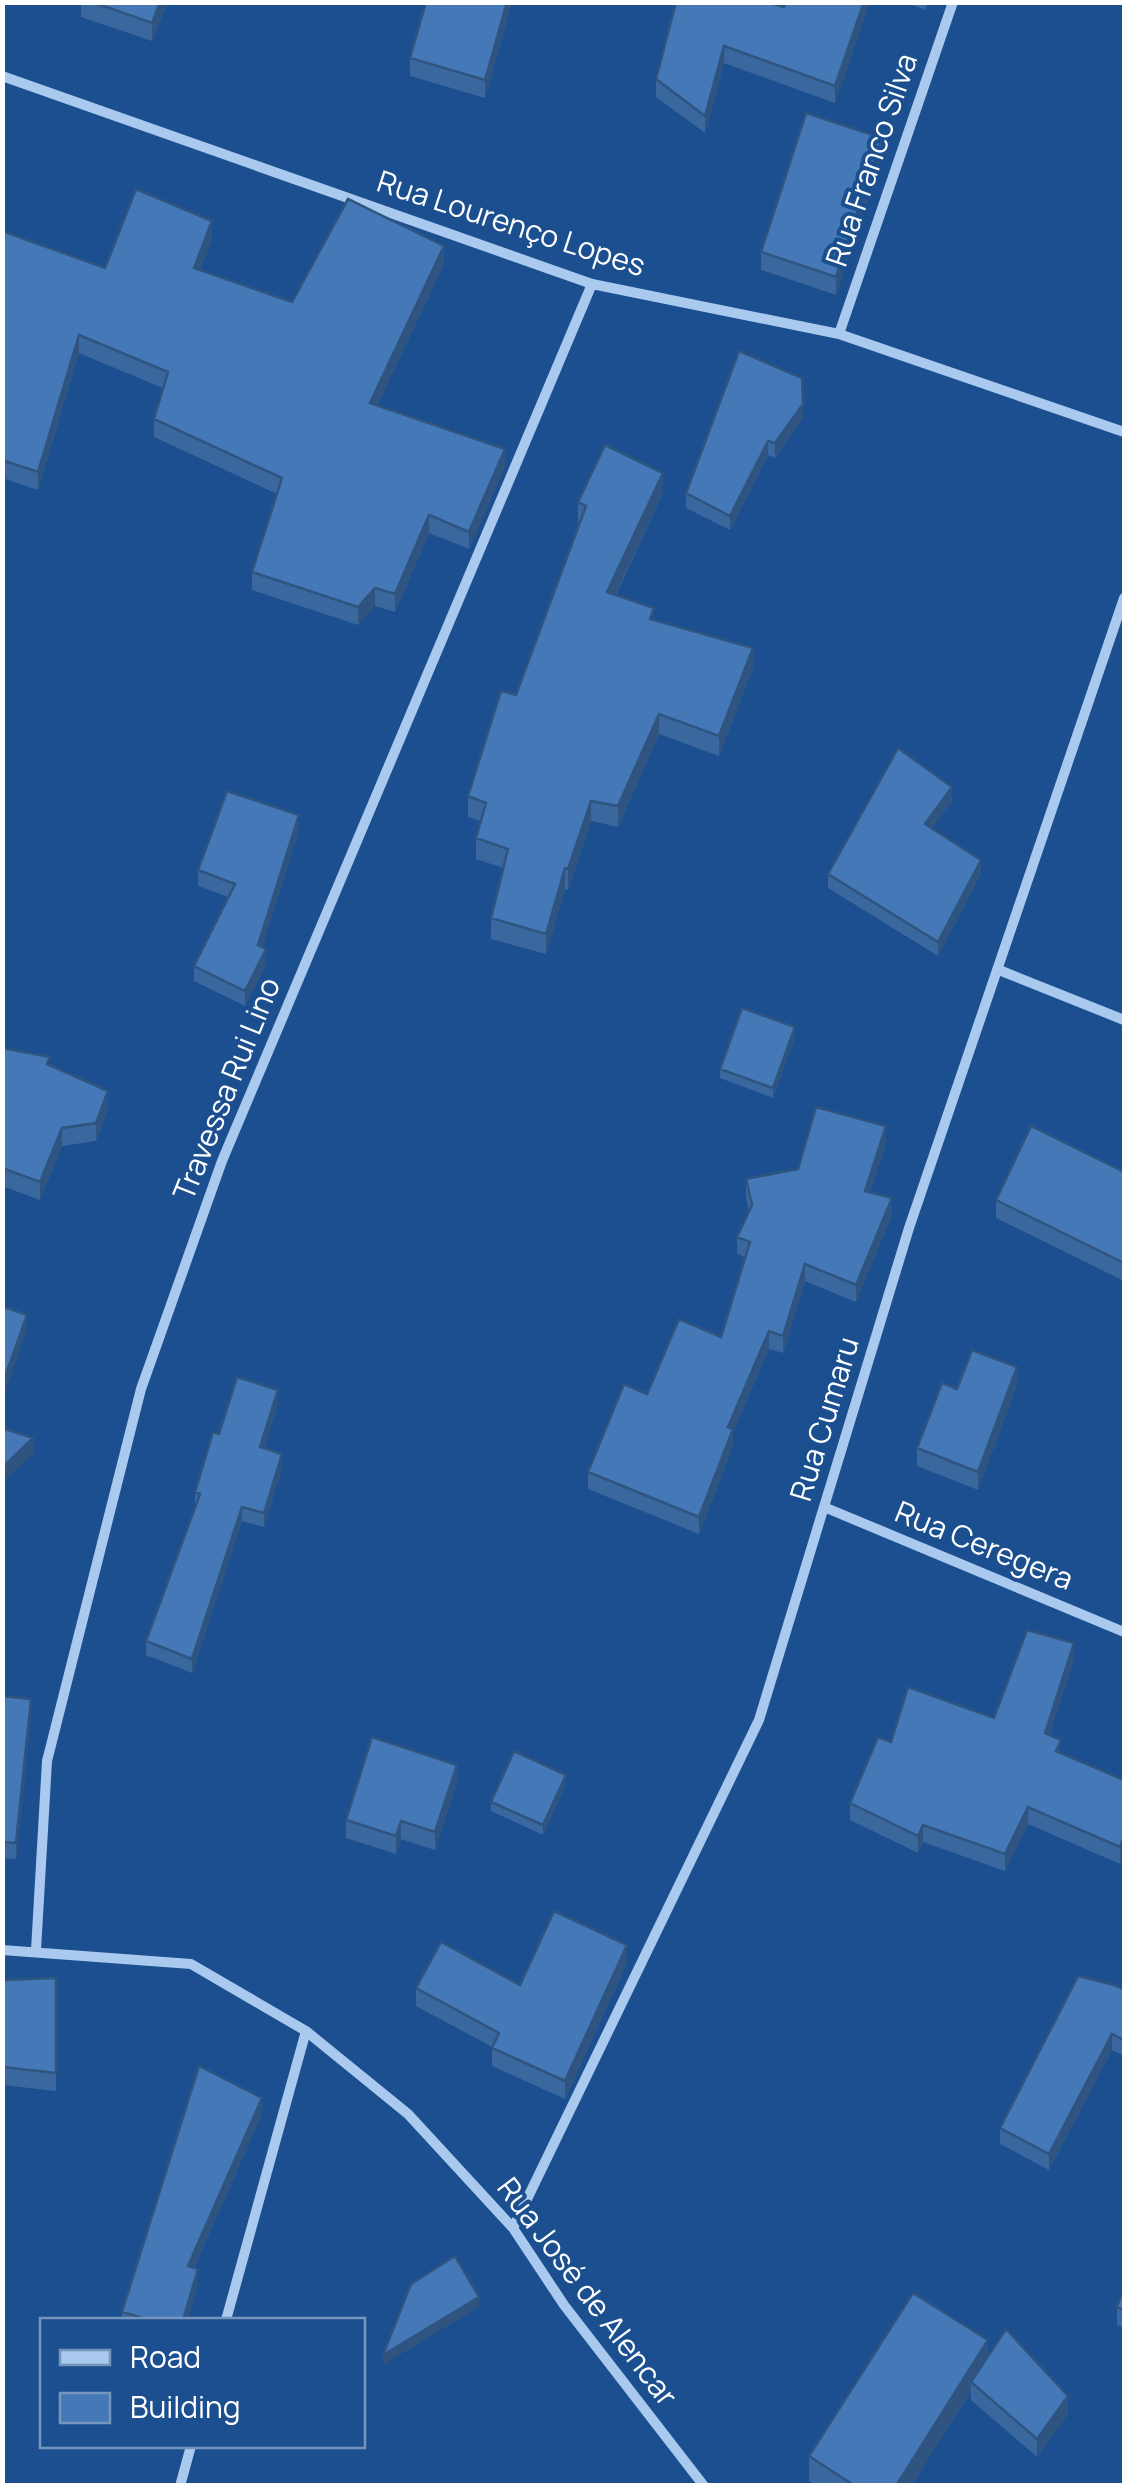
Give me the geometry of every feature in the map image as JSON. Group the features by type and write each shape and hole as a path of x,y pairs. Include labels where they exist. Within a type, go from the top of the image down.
{"street":[{"name":"Rua Franco Silva","path":"838,334 953,2"},
{"name":"Rua Lourenço Lopes","path":"2,76 592,284 838,334 1124,432"},
{"name":"Travessa Rui Lino","path":"36,1950 47,1761 141,1389 222,1160 592,284"},
{"name":"Rua Cumaru","path":"513,2228 759,1720 909,1228 1124,598"},
{"path":"998,970 1124,1020"},
{"name":"Rua Ceregera","path":"824,1507 1124,1632"},
{"name":"Rua José de Alencar","path":"2,1950 191,1964 306,2031 408,2114 513,2228 564,2304 704,2486"},
{"path":"227,2318 306,2031"},
{"path":"180,2486 190,2448"}],"building":[{"path":"92,2 160,2 152,23"},
{"path":"426,2 507,2 485,80 410,58"},
{"path":"676,2 767,2 784,7 786,2 864,2 835,86 724,46 705,116 656,79"},
{"path":"806,113 882,138 836,277 761,252"},
{"path":"136,189 212,221 194,268 292,302 348,199 444,246 370,403 505,449 469,532 429,515 395,594 375,588 358,607 252,572 282,478 154,419 168,372 79,335 38,472 2,460 2,231 105,268"},
{"path":"739,351 802,378 803,404 775,443 768,441 730,516 686,493"},
{"path":"605,445 663,473 607,592 654,608 650,619 753,648 719,736 659,714 618,806 591,801 568,869 565,868 546,934 491,918 508,849 476,838 486,803 468,796 501,691 516,695 586,506 578,502"},
{"path":"898,748 952,787 925,824 981,860 938,942 828,874"},
{"path":"227,791 299,815 258,945 266,949 245,991 194,966 235,884 198,870"},
{"path":"742,1008 795,1027 773,1088 720,1069"},
{"path":"2,1048 50,1057 47,1064 108,1091 96,1123 62,1128 40,1182 2,1168"},
{"path":"816,1107 886,1126 865,1191 892,1198 856,1285 805,1264 783,1336 769,1331 728,1427 733,1429 699,1517 588,1472 624,1384 647,1394 679,1319 721,1337 750,1242 737,1237 752,1205 746,1179 798,1169"},
{"path":"1031,1126 1124,1172 1124,1263 996,1200"},
{"path":"2,1306 27,1315 2,1385"},
{"path":"972,1350 1017,1367 978,1472 917,1448 942,1383 957,1389"},
{"path":"237,1377 278,1390 260,1447 282,1454 264,1513 242,1507 192,1659 146,1641 200,1494 195,1492 213,1432 219,1434"},
{"path":"2,1428 33,1438 2,1468"},
{"path":"1027,1630 1074,1643 1045,1733 1061,1740 1056,1751 1124,1780 1124,1836 1120,1847 1028,1807 1005,1854 923,1825 918,1836 850,1803 878,1737 891,1742 908,1687 994,1718"},
{"path":"2,1696 31,1699 16,1843 2,1842"},
{"path":"372,1737 457,1765 435,1832 401,1821 396,1836 346,1820"},
{"path":"514,1751 566,1775 543,1825 491,1802"},
{"path":"554,1911 627,1945 565,2081 492,2048 499,2033 416,1988 441,1942 520,1985"},
{"path":"1078,1976 1124,1989 1124,2040 1112,2034 1049,2154 1000,2128"},
{"path":"56,1978 56,2073 2,2067 2,1980"},
{"path":"199,2066 262,2098 188,2266 198,2269 184,2318 143,2318 122,2312"},
{"path":"455,2256 479,2297 383,2355 411,2284"},
{"path":"1124,2288 1124,2310 1117,2307"},
{"path":"913,2293 988,2340 896,2486 855,2486 809,2456"},
{"path":"1006,2329 1068,2396 1037,2439 971,2382"}]}
